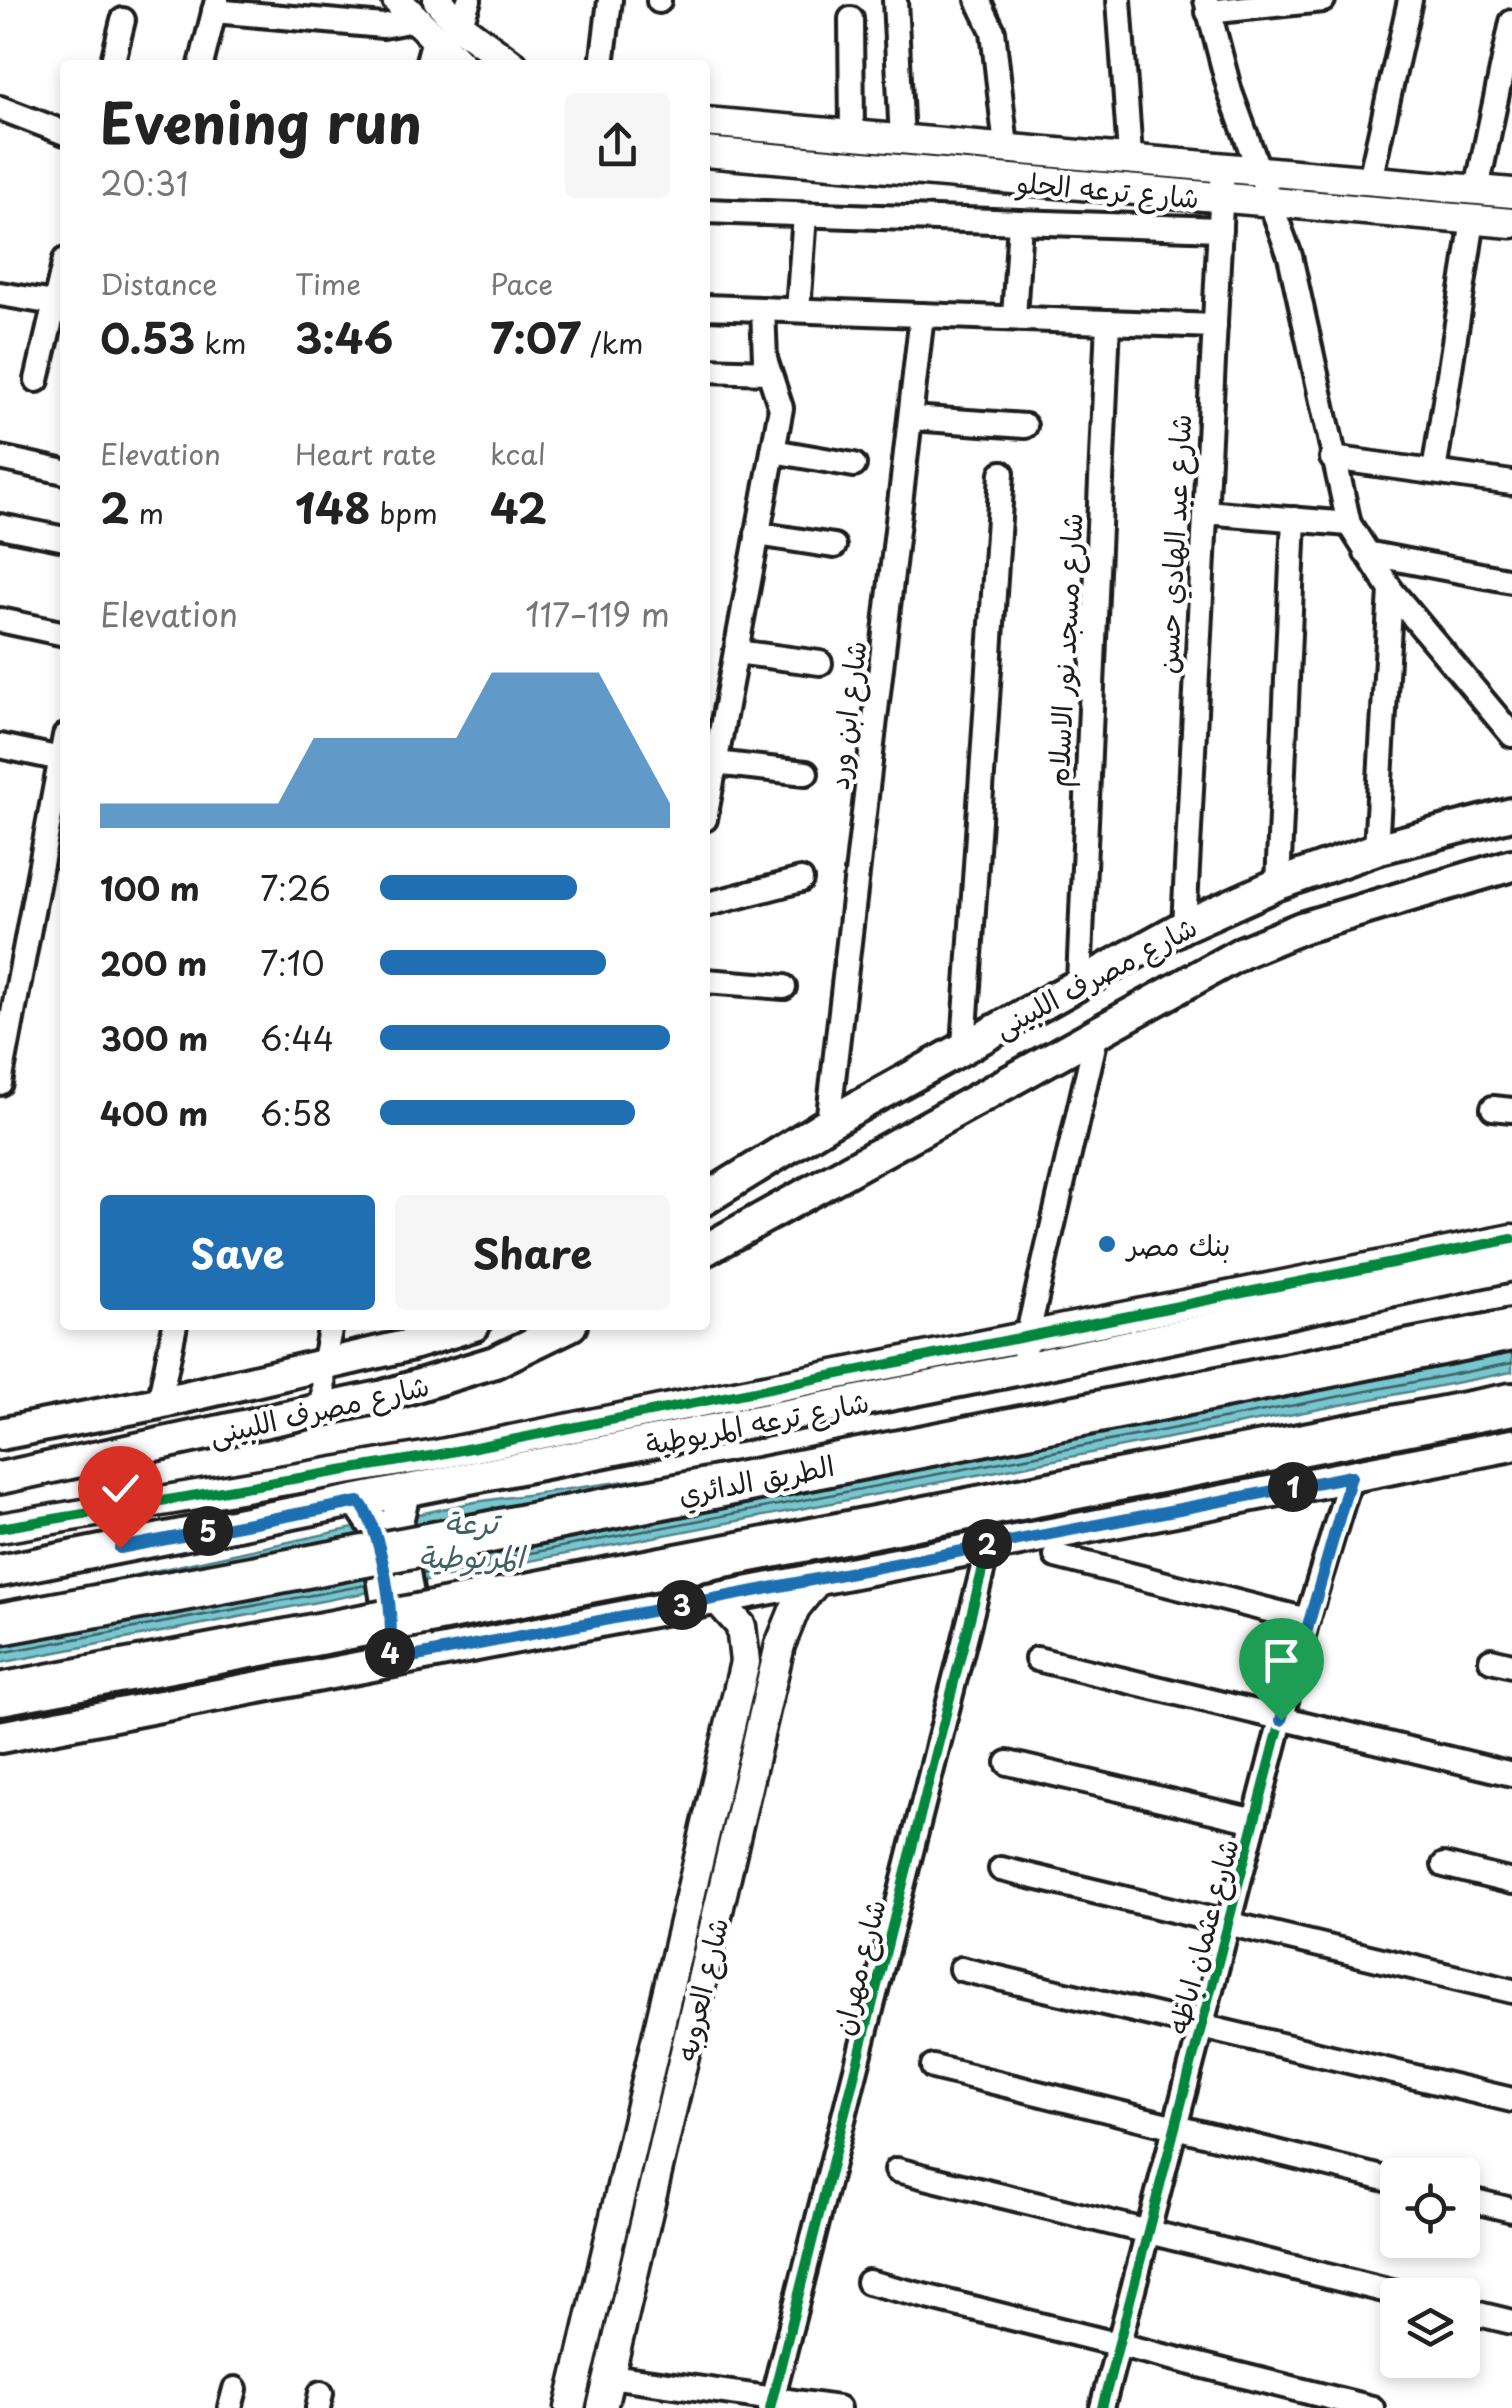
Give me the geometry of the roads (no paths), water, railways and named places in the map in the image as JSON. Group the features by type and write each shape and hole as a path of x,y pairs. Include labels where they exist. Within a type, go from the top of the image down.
{"highway":[{"name":"الطريق الدائري","path":"0,1624 455,1540 1512,1330"},
{"path":"0,1694 1512,1404"}],"main road":[{"name":"شارع مصرف اللبينى","path":"710,1196 828,1123 1184,926 1278,884 1376,849 1512,814"},
{"name":"شارع مصرف اللبينى","path":"710,1247 1098,1028 1242,952 1301,928 1512,865"},
{"name":"شارع ترعه المريوطية","path":"0,1571 1020,1369 1512,1265"},
{"name":"شارع مصرف اللبينى","path":"0,1434 159,1403 455,1330"},
{"name":"شارع مصرف اللبينى","path":"0,1478 324,1410 456,1376 560,1330"},
{"path":"0,1737 1512,1445"},
{"path":"404,1492 396,1526 414,1629 426,1654"},
{"path":"359,1502 372,1519 381,1562 393,1642 386,1662"}],"street":[{"path":"438,0 465,13 508,60"},
{"path":"603,60 610,0"},
{"path":"895,0 902,140"},
{"path":"978,0 993,31 1006,147"},
{"path":"1118,0 1130,156"},
{"path":"1323,0 1207,6 1230,92 1273,200 1290,256 1349,524 1391,590 1512,735"},
{"path":"1370,180 1410,0"},
{"path":"202,60 215,6 418,31 455,60"},
{"path":"851,19 852,135"},
{"path":"113,60 123,20"},
{"path":"1477,190 1512,22"},
{"path":"0,108 60,131"},
{"name":"شارع ترعه الحلو","path":"710,122 1130,156 1512,193"},
{"path":"786,160 790,130"},
{"name":"شارع ترعه الحلو","path":"710,152 1512,223"},
{"name":"شارع عبد الهادي حسن","path":"1184,926 1223,166"},
{"path":"710,212 1220,228"},
{"path":"798,310 804,215"},
{"path":"1434,472 1473,220"},
{"path":"1014,318 1020,222"},
{"path":"37,380 60,280"},
{"path":"0,294 54,304"},
{"path":"710,307 1215,326"},
{"path":"710,791 780,398 768,372 762,309"},
{"name":"شارع ابن ورد","path":"828,1123 922,315"},
{"name":"شارع مسجد نور الاسلام","path":"1079,981 1108,322"},
{"path":"710,370 768,372"},
{"path":"911,418 1025,426"},
{"path":"773,451 854,465"},
{"path":"0,458 60,471"},
{"path":"1332,458 1512,483"},
{"path":"964,1046 1002,474"},
{"path":"1205,512 1349,524"},
{"path":"1278,884 1294,519"},
{"path":"0,526 60,539"},
{"path":"757,534 834,546"},
{"path":"1366,554 1512,581"},
{"path":"1376,849 1391,590"},
{"path":"0,620 60,633"},
{"path":"736,652 820,663"},
{"path":"0,746 60,748"},
{"path":"715,763 806,773"},
{"path":"0,1083 60,764"},
{"path":"710,904 800,880"},
{"path":"710,981 784,986"},
{"path":"1020,1369 1098,1028"},
{"path":"0,1528 436,1455 1512,1239"},
{"path":"159,1403 174,1330"},
{"path":"324,1410 323,1365 330,1330"},
{"name":"شارع عثمان اباظه","path":"1102,2408 1307,1620 1351,1476"},
{"name":"شارع مهران","path":"770,2405 989,1544"},
{"path":"1056,1556 1307,1620"},
{"name":"شارع العروبه","path":"602,2408 784,1632 794,1608 819,1578"},
{"name":"شارع العروبه","path":"570,2408 746,1650 740,1626 716,1598"},
{"path":"1038,1659 1512,1774"},
{"path":"730,1729 761,1734"},
{"path":"1008,1763 1254,1821"},
{"path":"1444,1865 1512,1882"},
{"path":"1001,1868 1512,1991"},
{"path":"961,1970 1512,2100"},
{"path":"934,2066 1380,2178"},
{"path":"897,2170 1380,2289"},
{"path":"1480,2202 1512,2210"},
{"path":"868,2282 1372,2408"},
{"path":"1480,2314 1512,2322"},
{"path":"610,2376 770,2405 838,2408"}],"water":[{"name":"ترعة المريوطية","path":"1512,1316 1512,1372 0,1663 0,1604 475,1502 704,1470"}],"place":[{"name":"بنك مصر","path":"1107,1244"}]}
